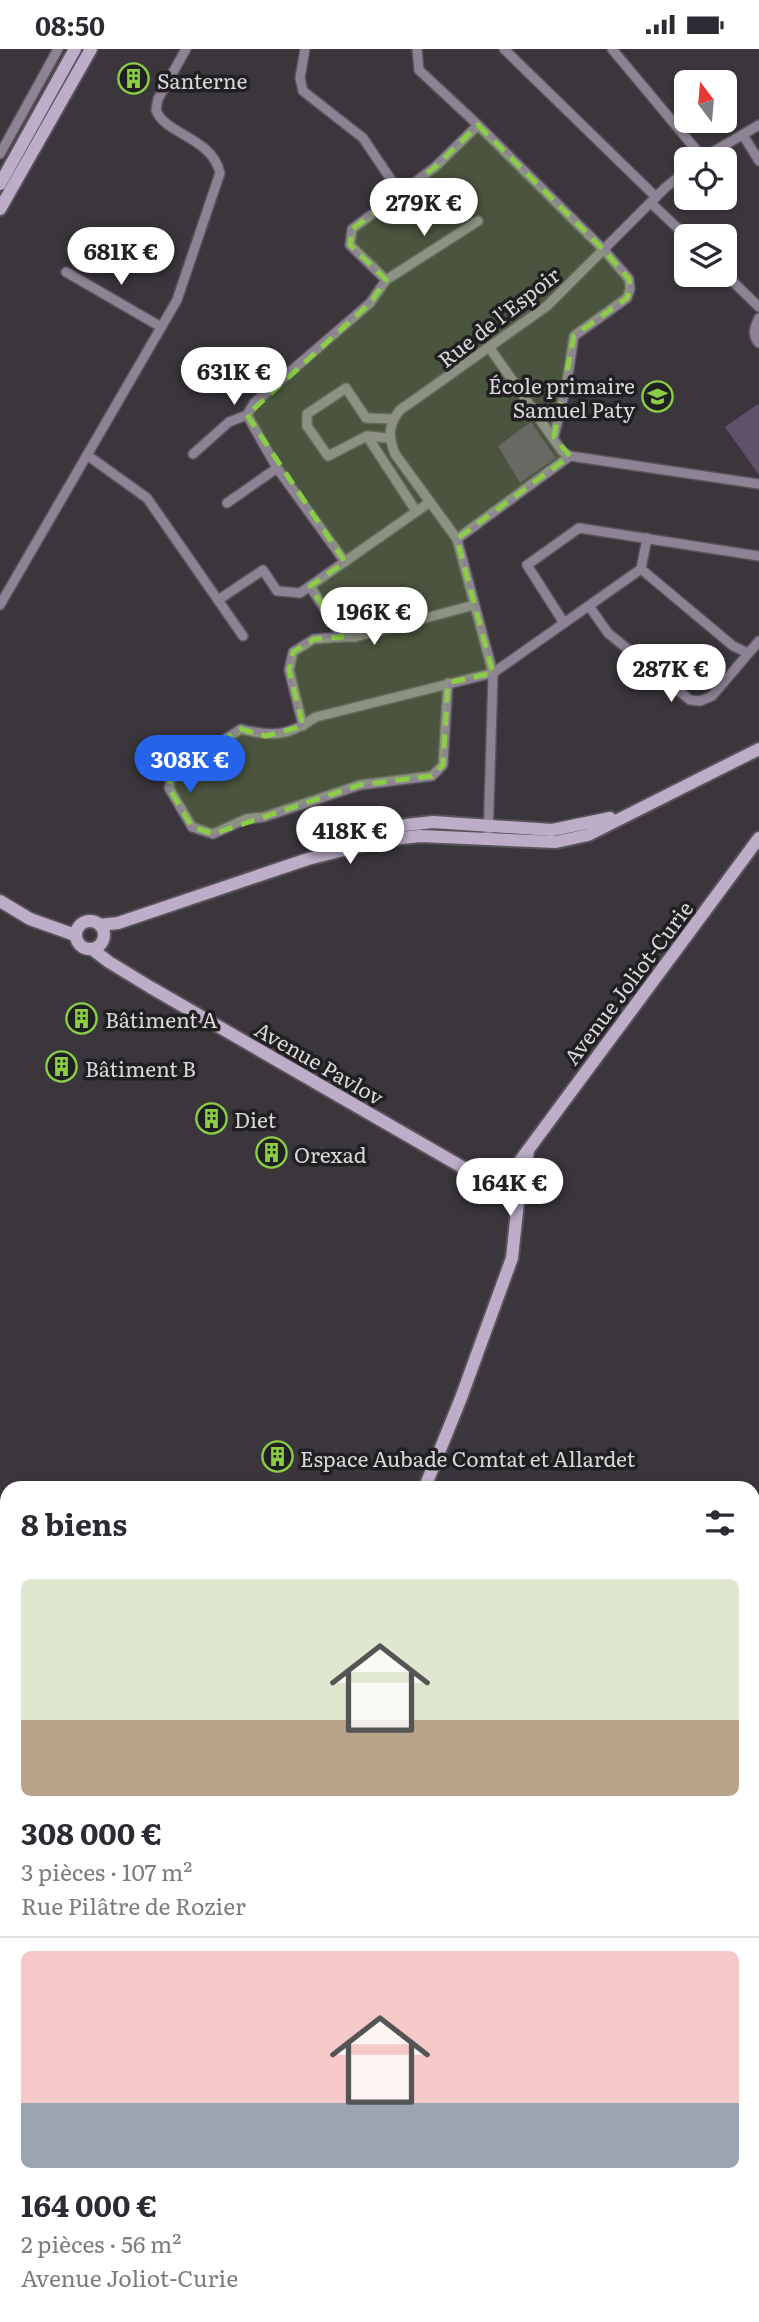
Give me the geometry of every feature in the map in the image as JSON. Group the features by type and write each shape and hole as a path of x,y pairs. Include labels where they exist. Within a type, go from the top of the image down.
{"street":[{"path":"0,154 58,49"},
{"path":"0,184 75,49"},
{"path":"0,209 91,49"},
{"path":"0,605 177,300 220,173 213,154 162,119 156,110 158,99 186,49"},
{"path":"306,49 300,78 303,91 363,138 400,193"},
{"path":"417,49 419,70 603,249 629,279 627,298 574,337 554,437"},
{"path":"505,49 675,224"},
{"path":"612,49 692,147"},
{"path":"386,280 350,245 352,229 435,167 478,125"},
{"path":"722,147 759,125"},
{"path":"743,135 759,162"},
{"name":"Rue de l'Espoir","path":"391,428 400,410 547,306 674,182"},
{"path":"193,454 229,422 247,415 254,403 370,303 386,280 478,221"},
{"path":"66,272 161,327"},
{"path":"737,286 759,307"},
{"path":"759,318 754,331 759,343"},
{"path":"489,347 562,451 570,456 759,484"},
{"path":"346,388 366,418 391,428 367,436 328,456 307,426 307,414 346,388"},
{"path":"247,415 277,468 345,562"},
{"path":"391,428 395,454 457,539 493,673 488,840"},
{"path":"367,436 416,511"},
{"path":"86,456 147,498 243,636"},
{"path":"457,539 570,456"},
{"path":"228,503 277,468"},
{"path":"218,600 263,570 277,591 300,593 430,502"},
{"path":"564,623 527,565 579,528 759,557"},
{"path":"448,683 443,765 432,776 360,785 264,817 246,819 213,834 192,827 169,788 172,772 241,729 266,736 303,726 316,717 448,683 493,673 641,569 647,538"},
{"path":"641,569 733,646 748,653"},
{"path":"310,586 342,638"},
{"path":"303,726 289,670 293,652 314,639 355,637 474,605"},
{"path":"589,605 608,633 690,700 700,701 712,696 759,641"},
{"path":"0,901 40,923 77,930 82,923 92,921 99,939 118,923 309,859 383,840 420,835 556,842 587,835 612,825 637,809 759,749"},
{"path":"309,859 353,840 406,825 433,822 552,830 598,822 637,809"},
{"name":"Avenue Joliot-Curie","path":"428,1481 512,1258 516,1194 512,1173 759,838"},
{"name":"Avenue Pavlov","path":"77,930 81,947 99,939 109,962 516,1194"}],"highlighted area":[{"path":"478,125 603,249 629,279 630,289 627,298 574,336 554,437 570,456 457,539 493,673 448,683 443,765 432,776 360,785 213,834 192,827 169,788 172,772 241,729 266,736 303,726 289,670 293,652 314,639 342,637 310,586 345,562 247,415 370,303 386,280 350,245 352,229 435,167"}],"shaded area":[{"path":"759,405 759,475 725,427"},
{"path":"531,422 556,458 520,483 498,446"}],"place":[{"name":"Santerne","path":"134,79"},
{"name":"École primaire Samuel Paty","path":"658,396"},
{"name":"Bâtiment A","path":"82,1018"},
{"name":"Bâtiment B","path":"62,1067"},
{"name":"Diet","path":"211,1118"},
{"name":"Orexad","path":"271,1153"},
{"name":"Espace Aubade Comtat et Allardet","path":"277,1457"}]}
